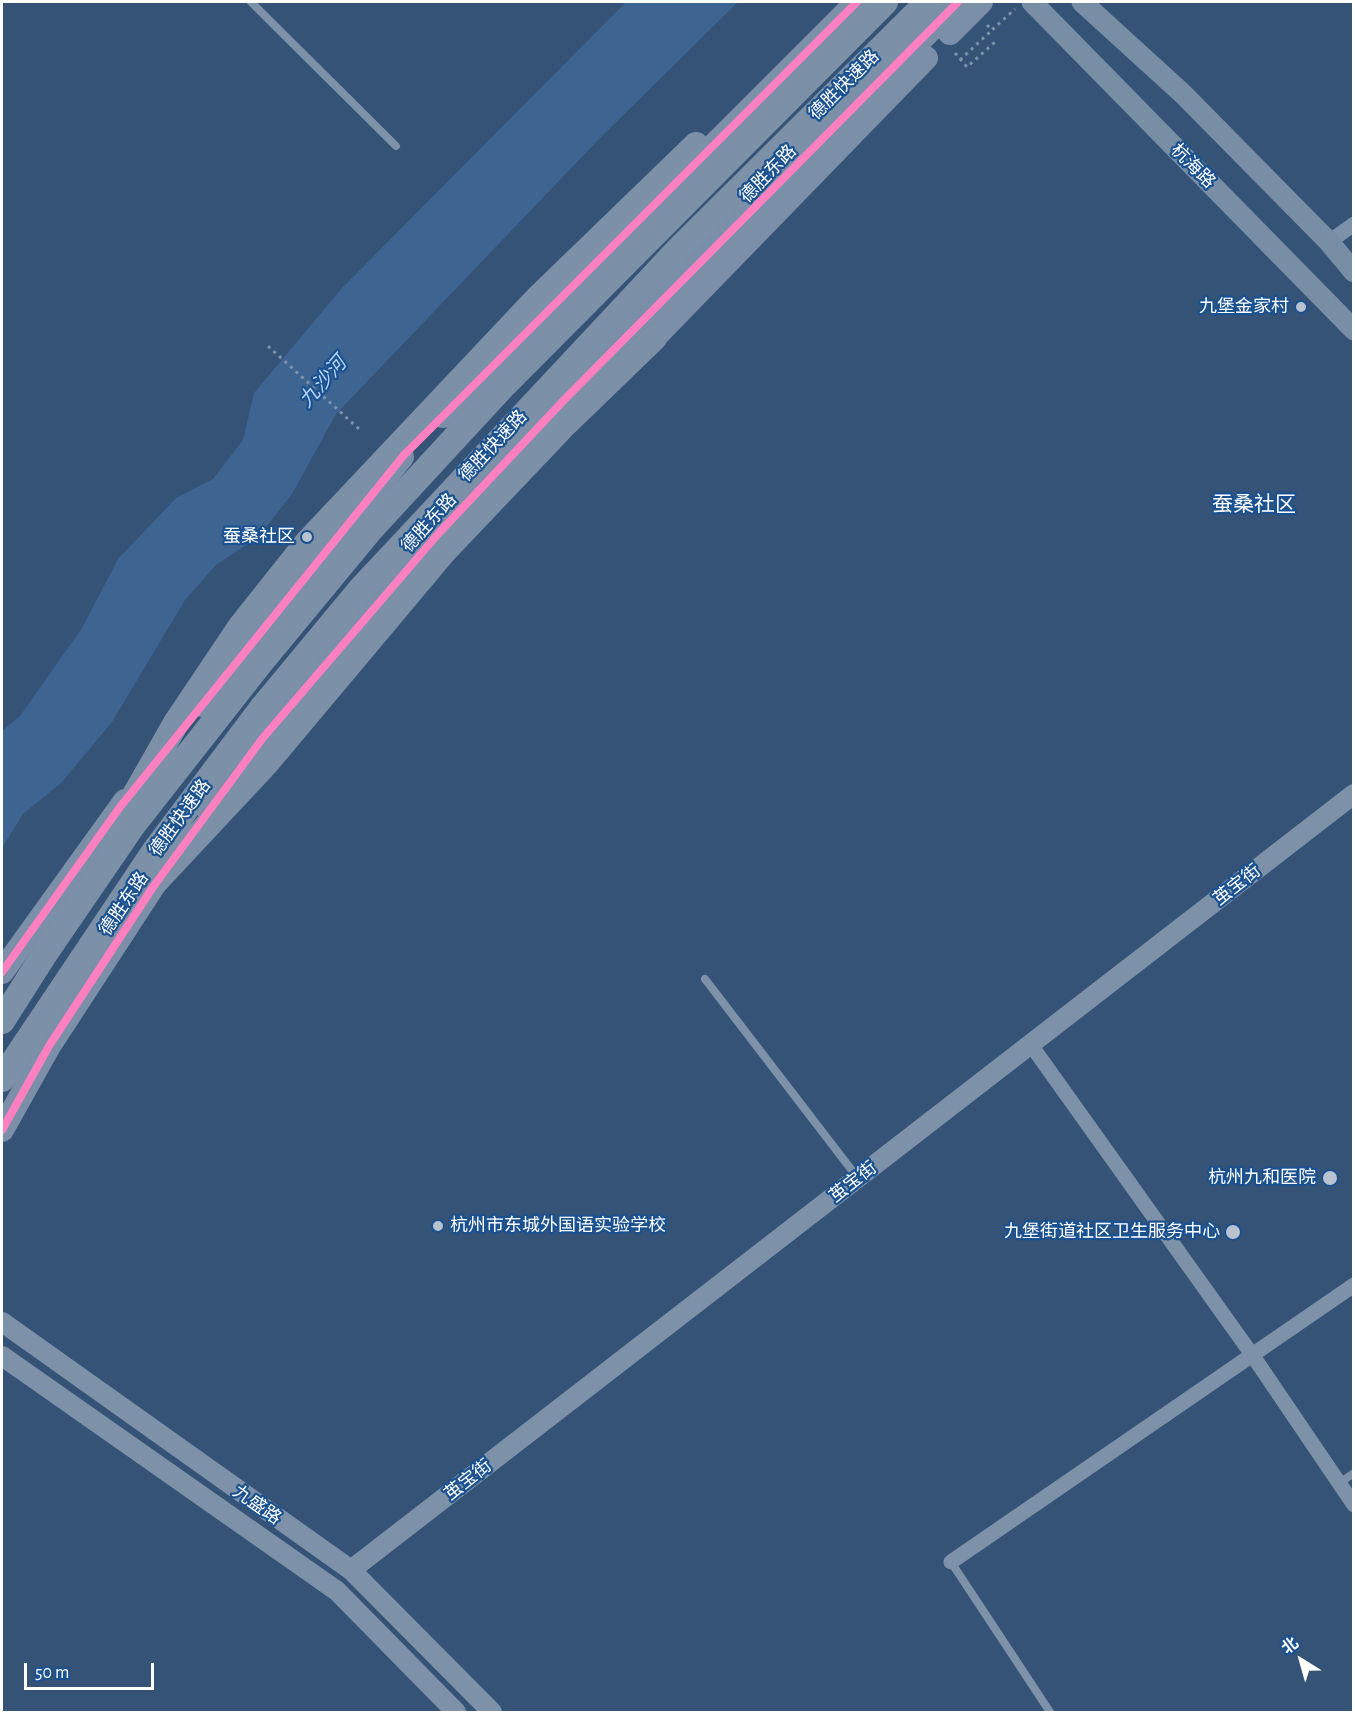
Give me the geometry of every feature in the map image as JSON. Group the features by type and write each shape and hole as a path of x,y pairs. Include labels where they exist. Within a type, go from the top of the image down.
{"highway":[{"name":"德胜快速路","path":"2,1021 44,955 134,825 261,662 371,529 504,385 885,2"},
{"name":"德胜快速路","path":"2,1079 156,849 262,708 360,590 680,248 928,2"},
{"path":"44,955 176,723 241,626 307,543 539,297 696,145"},
{"path":"84,957 268,761 445,550 561,428 654,338"}],"main road":[{"path":"2,972 120,807 404,455 857,2"},
{"name":"德胜东路","path":"2,1130 49,1046 153,887 268,732 438,534 557,407 958,2"},
{"path":"654,338 981,2"},
{"name":"杭海路","path":"1032,2 1353,330"},
{"path":"1082,2 1184,94 1329,242 1353,272"},
{"path":"696,145 823,36"}],"street":[{"path":"1329,242 1353,224"},
{"name":"茧宝街","path":"351,1570 1353,794"},
{"path":"1031,1045 1253,1356 1353,1505"},
{"path":"951,1562 1353,1285"},
{"name":"九盛路","path":"2,1322 351,1570 492,1713"},
{"name":"九盛路","path":"2,1356 337,1591 456,1713"}],"lane":[{"path":"251,2 396,146"},
{"path":"705,979 858,1178"},
{"path":"1339,1483 1353,1473"},
{"path":"951,1562 1050,1713"}],"path":[{"path":"960,60 992,30"},
{"path":"954,54 967,67 996,41"},
{"path":"268,346 359,429"}],"water":[{"name":"九沙河","path":"626,2 738,2 599,139 336,414 292,494 258,537 216,565 185,600 112,722 61,783 23,814 2,848 2,731 20,716 82,628 118,559 176,498 213,479 243,440 254,393 342,288"}],"cycle path":[{"path":"2,972 120,807 404,455 857,2"},
{"path":"2,1130 49,1046 153,887 262,739 438,534 565,399 958,2"}],"place":[{"name":"九堡金家村","path":"1301,307"},
{"name":"蚕桑社区","path":"307,537"},
{"name":"杭州九和医院","path":"1330,1178"},
{"name":"杭州市东城外国语实验学校","path":"438,1226"},
{"name":"九堡街道社区卫生服务中心","path":"1233,1232"}],"district":[{"name":"蚕桑社区","path":"1254,505"}]}
